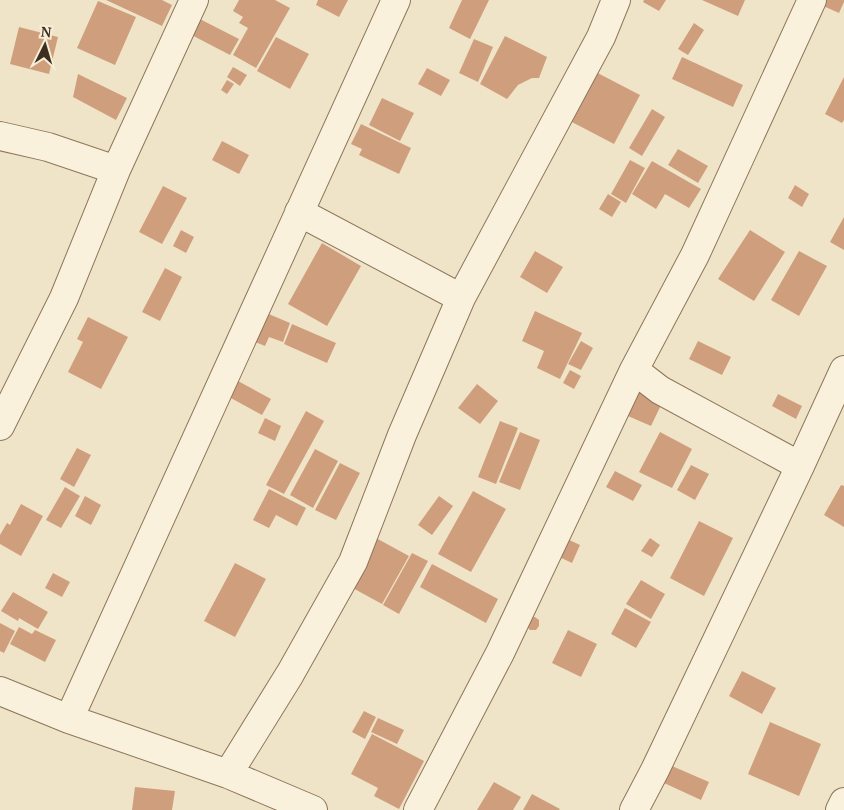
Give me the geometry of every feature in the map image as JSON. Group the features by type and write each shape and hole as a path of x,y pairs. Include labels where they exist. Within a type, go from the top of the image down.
{"street":[{"path":"0,426 64,298 116,170 194,0"},
{"path":"69,719 396,0"},
{"path":"228,774 290,674 353,562 402,435 461,298 601,37 616,0"},
{"path":"418,810 500,653 634,370 695,255 812,0"},
{"path":"0,136 48,147 116,170"},
{"path":"299,212 461,298"},
{"path":"634,370 660,390 800,466"},
{"path":"634,810 655,770 844,370"},
{"path":"0,691 69,719 228,774 311,810"},
{"path":"840,810 844,802"}],"building":[{"path":"106,0 162,0 172,5 162,26"},
{"path":"239,0 275,0 290,8 256,68 233,55 248,28 239,23 243,17 233,11"},
{"path":"318,0 348,0 339,17 316,5"},
{"path":"462,0 489,0 470,39 449,28"},
{"path":"644,0 666,0 659,11 643,2"},
{"path":"702,0 745,0 738,16"},
{"path":"823,0 844,0 844,2 839,13 821,5"},
{"path":"98,1 136,17 115,65 77,48"},
{"path":"190,14 239,39 230,55 182,30"},
{"path":"694,23 704,30 688,55 678,49"},
{"path":"19,27 58,37 49,74 10,64"},
{"path":"505,36 547,57 539,78 532,78 518,85 507,99 480,84"},
{"path":"276,37 309,54 290,89 257,71"},
{"path":"474,39 493,47 478,82 459,73"},
{"path":"682,57 743,85 733,107 672,79"},
{"path":"233,67 247,75 240,86 227,77"},
{"path":"427,68 450,80 441,96 418,84"},
{"path":"588,68 640,95 614,144 570,121"},
{"path":"78,74 127,98 116,120 73,97"},
{"path":"844,77 844,120 842,123 825,114"},
{"path":"227,80 234,84 227,94 221,90"},
{"path":"382,98 414,113 400,141 369,125"},
{"path":"652,109 665,117 642,156 629,148"},
{"path":"361,124 411,148 399,174 359,155 362,149 351,144"},
{"path":"222,141 249,155 239,174 212,160"},
{"path":"678,149 708,166 698,183 668,165"},
{"path":"630,160 645,168 626,203 611,194"},
{"path":"652,161 701,189 689,208 665,194 656,209 632,194"},
{"path":"795,185 809,194 802,207 788,198"},
{"path":"163,186 187,198 162,244 139,232"},
{"path":"608,194 621,202 612,217 599,209"},
{"path":"844,217 844,250 830,242"},
{"path":"181,230 194,237 186,253 173,246"},
{"path":"750,230 785,252 754,301 718,279"},
{"path":"322,243 361,266 327,326 288,304"},
{"path":"535,251 563,267 547,293 520,277"},
{"path":"799,251 827,266 799,316 771,300"},
{"path":"165,268 182,277 160,321 142,312"},
{"path":"535,311 582,333 560,379 537,368 544,351 522,341"},
{"path":"264,312 290,323 283,342 269,337 265,346 253,341"},
{"path":"88,317 128,337 101,389 68,372 83,342 77,339"},
{"path":"292,324 336,343 327,363 284,344"},
{"path":"581,341 593,348 581,370 568,364"},
{"path":"698,341 731,357 722,375 689,359"},
{"path":"570,370 581,376 574,389 563,383"},
{"path":"238,381 271,399 262,415 229,397"},
{"path":"477,384 498,401 480,424 458,408"},
{"path":"631,389 662,403 651,426 621,413"},
{"path":"778,394 802,406 796,419 772,406"},
{"path":"306,411 324,421 284,494 266,485"},
{"path":"265,418 281,426 275,441 258,433"},
{"path":"500,421 518,428 496,484 478,477"},
{"path":"520,432 540,440 520,490 499,482"},
{"path":"660,432 692,449 672,488 639,472"},
{"path":"77,448 91,455 74,487 60,479"},
{"path":"315,449 338,461 313,508 290,495"},
{"path":"340,463 360,473 336,520 315,510"},
{"path":"691,465 709,474 695,500 677,490"},
{"path":"615,471 642,485 633,501 606,487"},
{"path":"841,485 844,486 844,527 824,515"},
{"path":"65,487 80,496 61,528 46,520"},
{"path":"269,489 306,508 297,526 276,515 269,528 253,520"},
{"path":"473,491 506,509 471,572 438,554"},
{"path":"85,496 101,505 91,525 75,516"},
{"path":"439,496 453,506 432,535 418,525"},
{"path":"21,504 43,516 21,556 0,544 0,535 7,523 10,525"},
{"path":"699,521 733,538 704,596 670,578"},
{"path":"563,537 580,545 572,563 555,555"},
{"path":"376,538 409,556 382,604 349,586"},
{"path":"650,538 660,545 652,557 641,551"},
{"path":"412,553 428,561 399,614 383,605"},
{"path":"235,563 266,579 235,637 204,621"},
{"path":"432,564 498,599 486,623 420,587"},
{"path":"53,573 70,582 62,597 45,588"},
{"path":"641,580 665,594 651,619 626,604"},
{"path":"13,592 48,612 38,629 19,618 18,621 1,611"},
{"path":"625,608 651,622 636,648 611,634"},
{"path":"529,617 535,617 539,620 539,626 536,630 530,630 526,626"},
{"path":"0,623 15,631 4,653 0,651"},
{"path":"19,627 32,634 35,630 56,640 45,662 10,644"},
{"path":"568,630 597,644 581,677 552,663"},
{"path":"742,671 776,688 762,714 729,696"},
{"path":"364,711 376,717 365,739 352,732"},
{"path":"378,718 404,730 397,744 371,732"},
{"path":"770,722 821,744 799,796 748,774"},
{"path":"372,734 424,761 399,809 374,796 378,788 351,774"},
{"path":"672,766 709,782 701,800 664,783"},
{"path":"494,782 521,797 513,810 477,810"},
{"path":"135,787 175,791 172,810 132,810"},
{"path":"532,794 560,809 523,810"}]}
